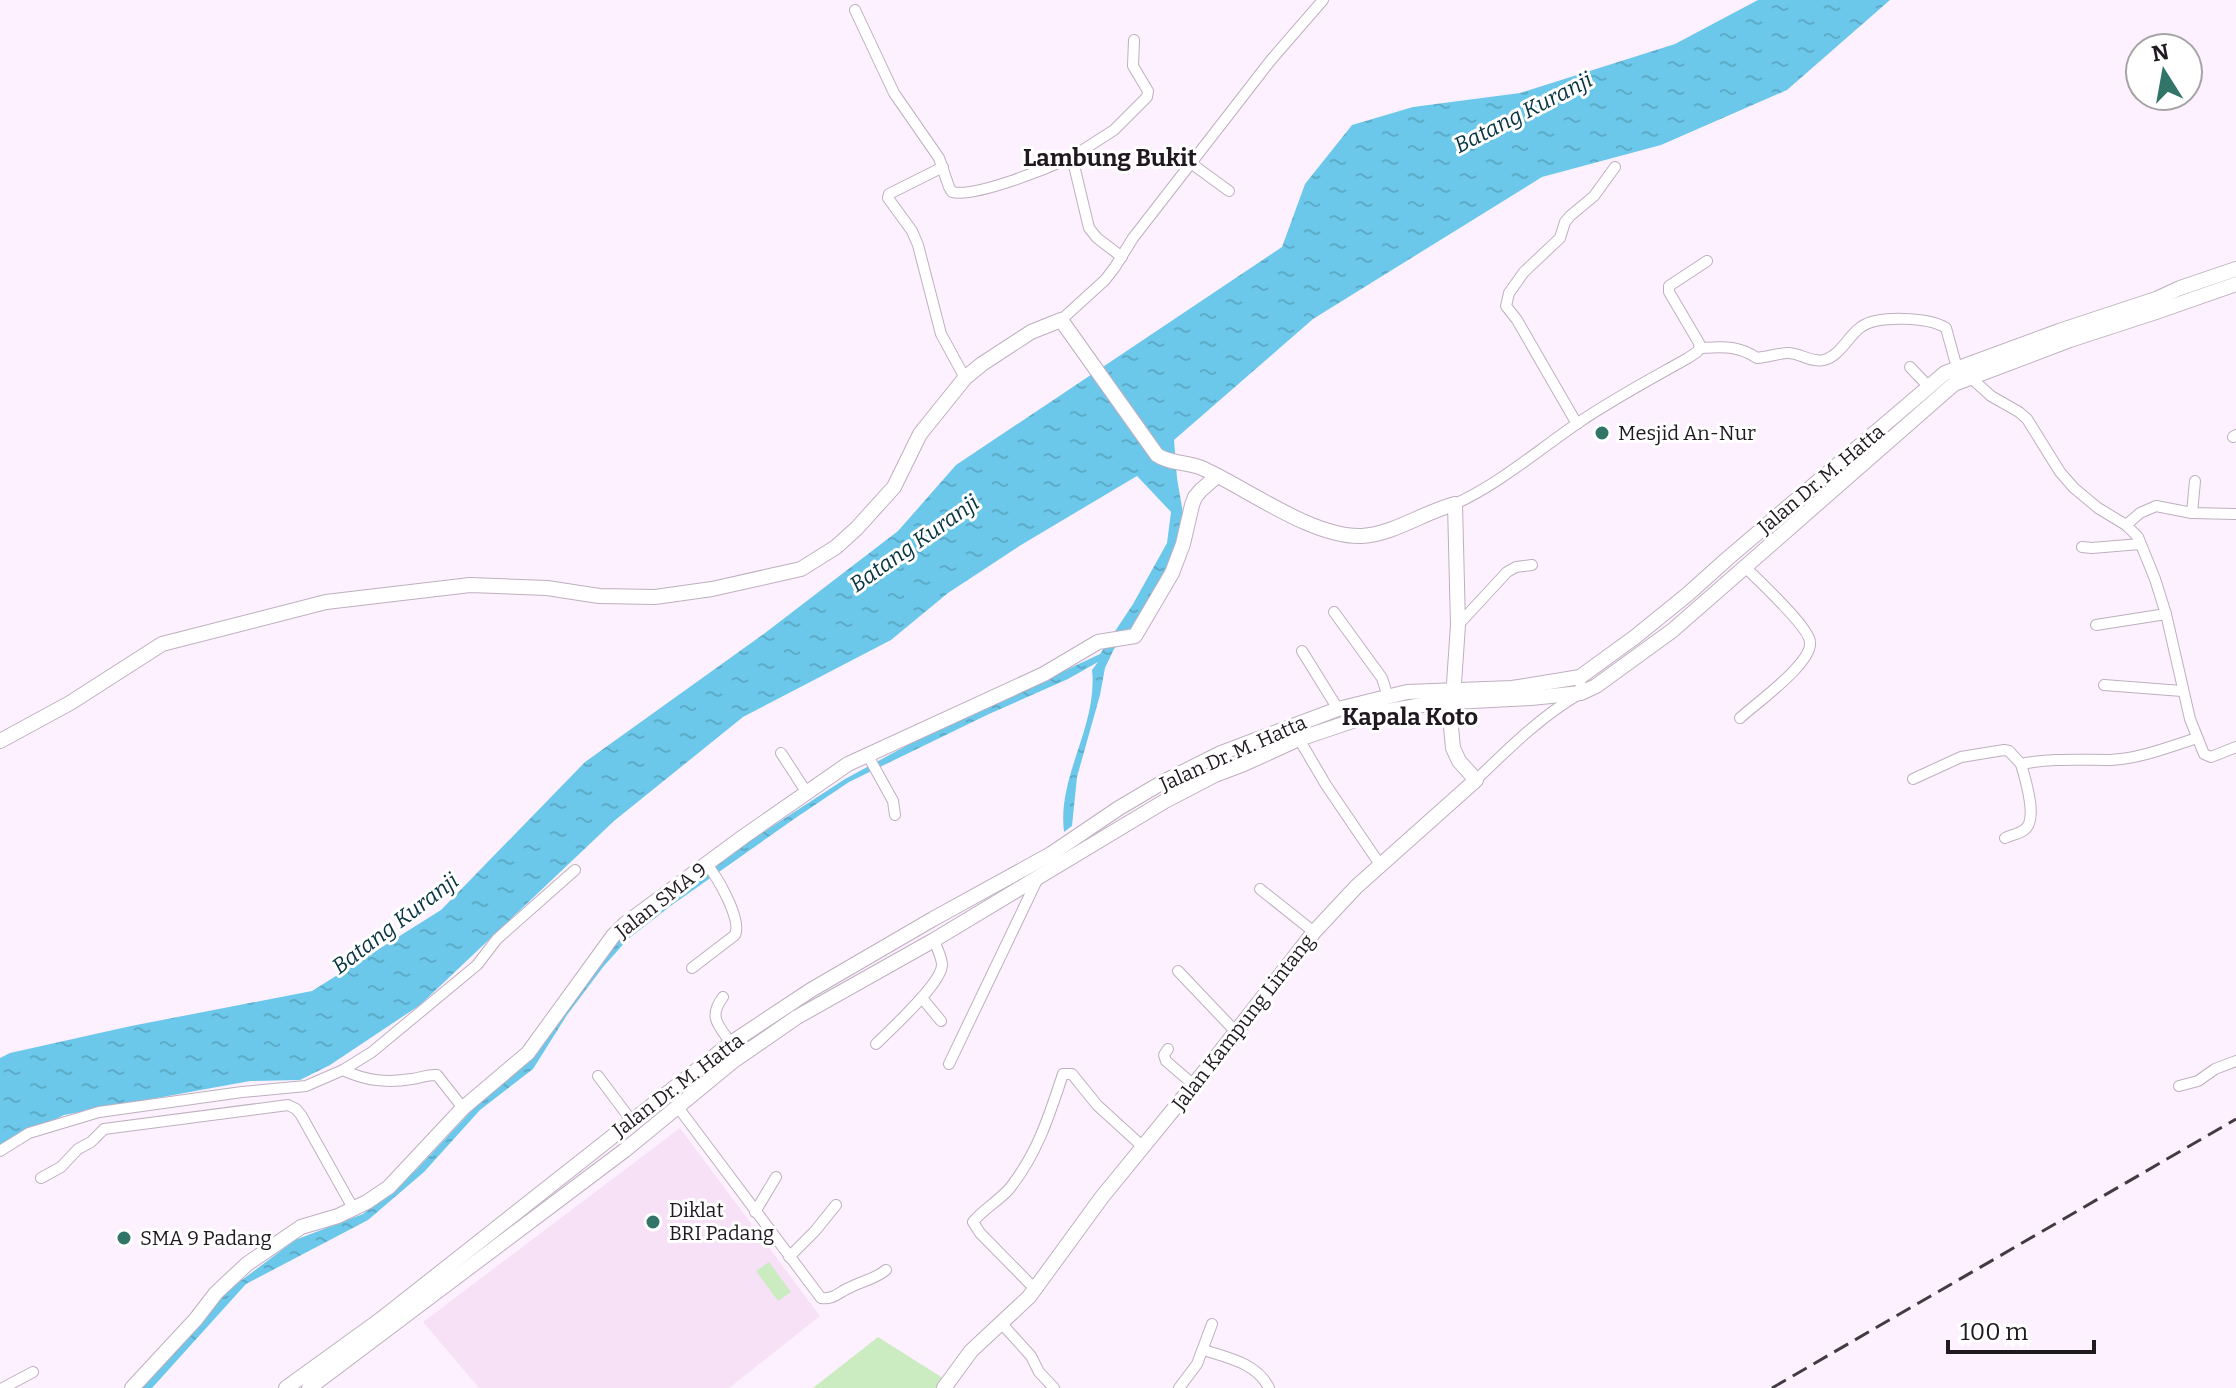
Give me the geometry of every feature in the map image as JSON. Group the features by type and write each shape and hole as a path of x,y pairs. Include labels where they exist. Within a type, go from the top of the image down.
{"main road":[{"name":"Jalan Dr. M. Hatta","path":"286,1388 393,1318 625,1150 732,1062 797,1017 934,940 1186,789 1299,739 1376,713 1453,696 1580,677 1688,594 1945,373 2236,269"},
{"name":"Jalan Dr. M. Hatta","path":"309,1388 631,1120 727,1046 836,975 1051,854 1119,808 1192,767 1338,709 1407,692 1453,696 1581,693 1596,686 1673,630 1954,384 2070,340 2236,284"},
{"path":"0,741 70,703 162,644 326,602 470,585 547,588 599,596 655,597 724,587 801,569 836,547 894,487 920,434 965,378 1031,332 1061,320 1157,455 1164,459 1203,468 1302,520 1345,535 1364,536 1391,529 1455,504 1458,625 1451,727 1453,748 1459,761 1476,780"},
{"name":"Jalan SMA 9","path":"132,1388 216,1293 247,1264 301,1227 338,1216 389,1187 463,1108 528,1053 600,952 625,924 710,869 848,764 870,759 1044,674 1085,648 1112,639 1135,636 1172,573 1192,505 1201,490 1217,476"},
{"path":"1765,526 1776,538"},
{"name":"Jalan Kampung Lintang","path":"944,1388 971,1351 1017,1310 1035,1289 1083,1221 1314,932 1356,887 1476,780"},
{"path":"727,1046 732,1062"}],"street":[{"path":"1061,320 1105,280 1133,238 1271,60 1323,0"},
{"path":"855,10 894,93 939,158 952,192 964,193 991,187 1072,157 1114,130 1147,97 1148,91 1133,66 1134,40"},
{"path":"1072,157 1089,228 1122,257"},
{"path":"1192,164 1229,191"},
{"path":"943,167 889,194 888,198 912,231 918,245 941,334 965,378"},
{"path":"1577,424 1506,306 1506,301 1524,272 1560,238 1565,222 1594,196 1615,167"},
{"path":"1700,348 1669,292 1669,286 1707,261"},
{"path":"1455,504 1478,494 1621,395 1688,358 1700,348 1726,346 1743,349 1757,358 1789,353 1820,361 1831,357 1862,326 1895,319 1935,323 1946,328 1957,368"},
{"path":"1910,367 1929,387"},
{"path":"1970,377 1983,390 2027,419 2060,472 2074,488 2133,531 2151,569 2166,614 2182,691 2204,754 2211,757 2236,747"},
{"path":"2192,513 2195,481"},
{"path":"2126,525 2140,513 2156,506 2192,513 2236,514"},
{"path":"2082,547 2140,544"},
{"path":"1458,625 1507,572 1532,565"},
{"path":"1740,718 1801,664 1810,641 1794,617 1745,567"},
{"path":"1334,612 1382,678 1388,697"},
{"path":"2096,625 2166,614"},
{"path":"1302,651 1338,709"},
{"path":"1580,677 1581,693"},
{"path":"2104,685 2182,691"},
{"name":"Jalan Kampung Lintang","path":"1476,780 1528,729 1581,693"},
{"path":"2021,764 2049,760 2128,758 2197,738"},
{"path":"1299,739 1338,805 1381,866"},
{"path":"1913,779 1961,757 2009,751 2021,764 2030,801 2030,823 2024,830 2005,838"},
{"path":"781,753 807,793"},
{"path":"870,759 894,803 895,815"},
{"path":"692,968 735,935 737,930 734,914 710,869"},
{"path":"0,1151 29,1133 99,1112 306,1086 343,1070 372,1052 477,965 497,939 575,870"},
{"path":"949,1064 1033,880"},
{"path":"1260,889 1314,932"},
{"path":"876,1044 922,998 942,966 934,940"},
{"path":"1178,971 1236,1032"},
{"path":"723,997 715,1013 727,1046"},
{"path":"922,998 941,1021"},
{"path":"1168,1049 1164,1055 1166,1061 1194,1085"},
{"path":"2179,1086 2198,1081 2215,1069 2236,1061"},
{"path":"343,1070 362,1079 399,1080 437,1075 463,1108"},
{"path":"1035,1289 973,1222 1007,1191 1025,1166 1042,1136 1063,1074 1072,1074 1097,1105 1142,1146"},
{"path":"598,1076 631,1120"},
{"path":"41,1178 61,1167 104,1129 288,1105 301,1115 353,1208"},
{"path":"677,1106 821,1298 835,1296 886,1270"},
{"path":"755,1212 776,1177"},
{"path":"789,1257 836,1205"},
{"path":"1002,1324 1054,1388"},
{"path":"1179,1388 1190,1376 1204,1350 1212,1324"},
{"path":"1204,1350 1243,1362 1264,1378 1269,1388"},
{"path":"3,1388 33,1372"}],"shaded area":[{"name":"Diklat BRI Padang","path":"680,1128 820,1316 729,1388 479,1388 423,1322"}],"green space":[{"path":"769,1262 791,1292 778,1301 756,1271"},
{"path":"878,1337 946,1380 937,1388 813,1388"}],"water":[{"name":"Batang Kuranji","path":"1758,0 1890,0 1787,90 1661,145 1542,177 1313,319 1174,440 1185,525 1173,562 1127,635 1114,649 1105,668 1077,777 1072,826 1064,832 1066,791 1089,711 1092,670 1098,662 849,782 672,905 628,939 603,967 567,1015 533,1069 480,1110 424,1172 368,1220 246,1284 152,1388 140,1388 226,1292 295,1240 363,1214 416,1170 476,1106 524,1064 578,988 630,925 845,779 917,740 1100,654 1133,604 1167,543 1171,512 1137,476 948,593 891,640 743,717 614,821 420,1005 330,1065 300,1080 250,1081 64,1115 0,1148 0,1058 10,1053 131,1026 312,991 441,910 585,762 765,633 898,531 956,465 1282,247 1305,184 1352,125 1413,107 1520,93 1675,44"}],"railway":[{"path":"1772,1388 2236,1119"}],"place":[{"name":"Mesjid An-Nur","path":"1602,433"},
{"name":"Diklat BRI Padang","path":"653,1222"},
{"name":"SMA 9 Padang","path":"124,1238"}],"district":[{"name":"Lambung Bukit","path":"1110,158"},
{"name":"Kapala Koto","path":"1410,717"}]}
